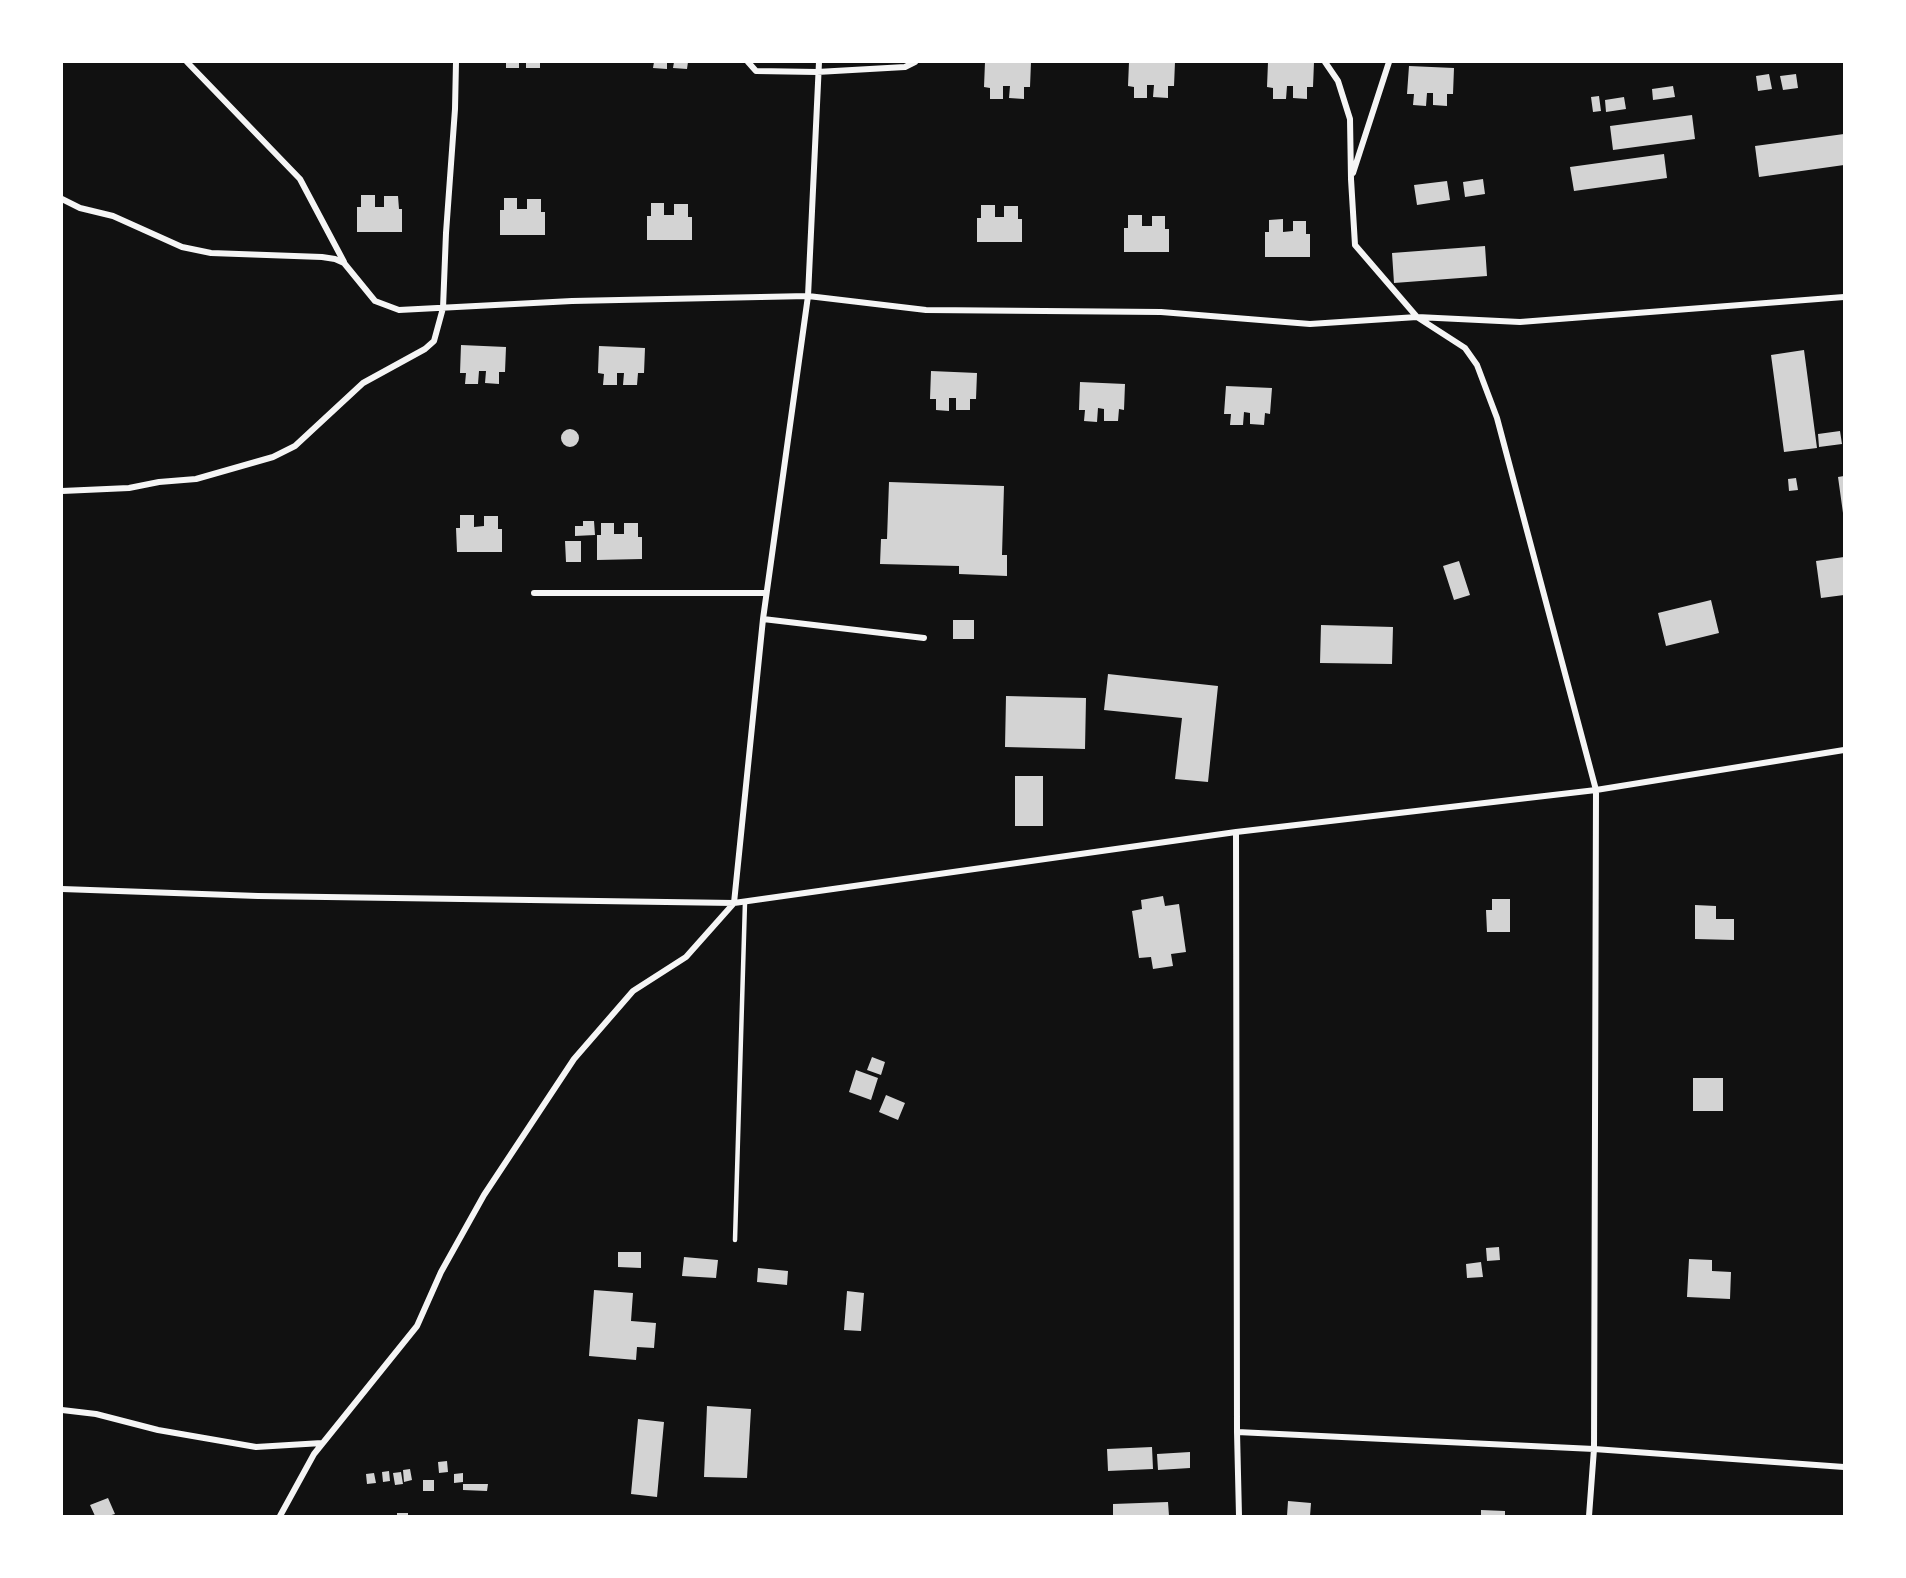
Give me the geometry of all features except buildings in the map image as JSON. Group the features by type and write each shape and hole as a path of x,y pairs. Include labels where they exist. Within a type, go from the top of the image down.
{"street":[{"path":"187,62 300,179 344,263 375,301 399,310 572,301 808,296 926,310 1161,312 1310,324 1417,317 1520,322 1845,297"},
{"path":"62,491 129,488 159,482 196,479 273,458 295,446 363,383 425,350 434,341 444,308 456,62"},
{"path":"748,62 756,71 817,72 905,67 915,62"},
{"path":"280,1516 314,1454 345,1412 410,1336 421,1319 441,1272 484,1195 574,1059 633,991 686,957 734,903 766,593 808,296 819,62"},
{"path":"1325,62 1338,81 1350,119 1355,245 1417,317 1465,348 1477,366 1497,418 1596,790 1594,1449 1589,1516"},
{"path":"1351,179 1389,62"},
{"path":"62,199 80,208 113,216 182,247 211,253 322,256 344,263"},
{"path":"534,593 766,593"},
{"path":"763,619 924,638"},
{"path":"62,889 258,897 734,903 1236,832 1596,790 1845,750"},
{"path":"1236,832 1239,1516"},
{"path":"62,1410 96,1414 158,1430 256,1447 322,1443"},
{"path":"1237,1432 1594,1449 1845,1467"}],"lane":[{"path":"735,1240 745,902"}]}
